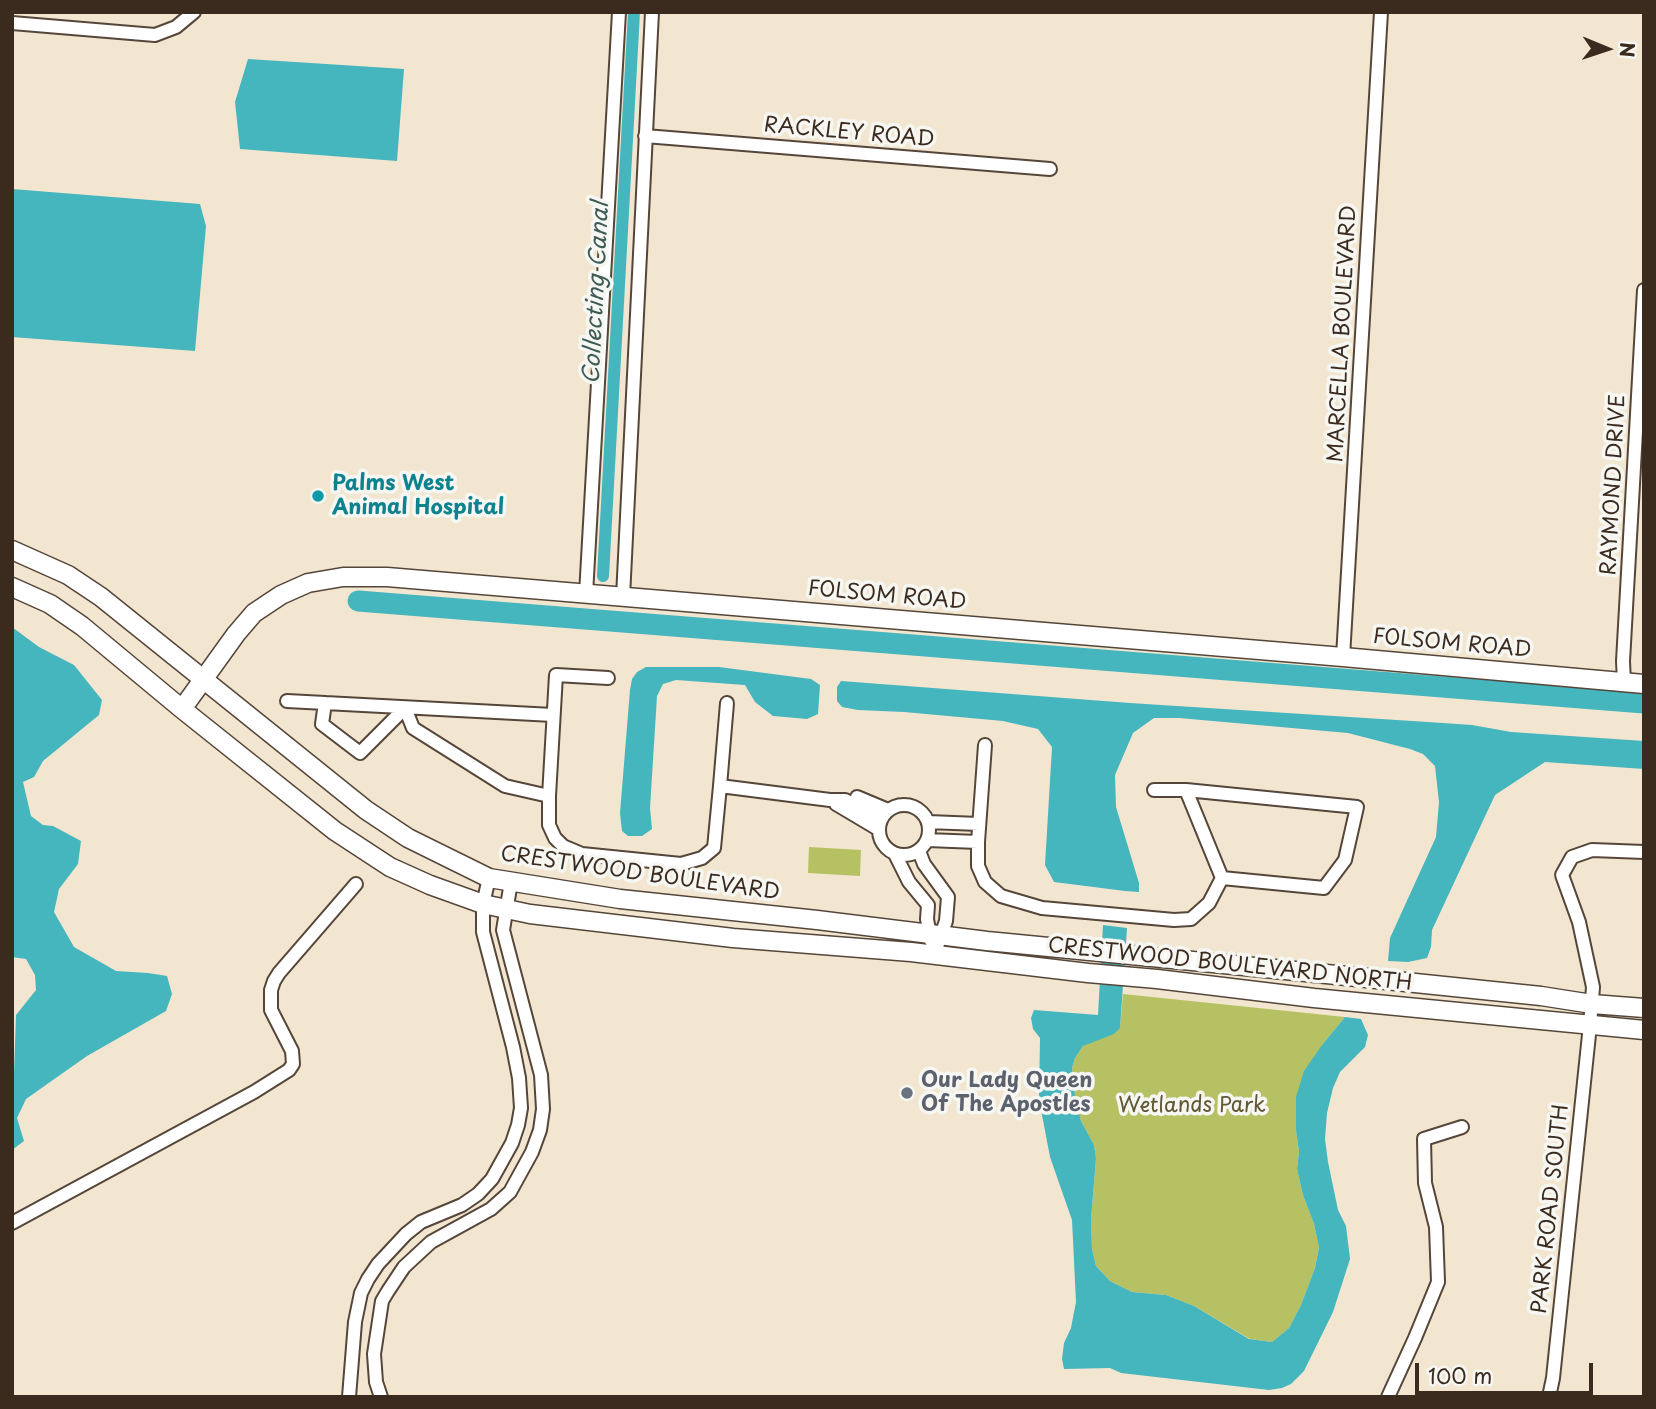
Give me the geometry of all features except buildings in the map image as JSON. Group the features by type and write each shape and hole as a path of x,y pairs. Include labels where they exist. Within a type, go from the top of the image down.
{"main road":[{"name":"CRESTWOOD BOULEVARD","path":"12,550 68,575 100,597 366,810 408,838 489,878 620,899 987,941"},
{"name":"FOLSOM ROAD","path":"182,709 254,613 281,595 308,583 343,577 387,577 1644,684"},
{"path":"12,587 50,604 82,626 335,831 390,867 483,904 506,909"},
{"name":"CRESTWOOD BOULEVARD NORTH","path":"506,909 733,938 934,955 1314,998 1644,1030"},
{"name":"CRESTWOOD BOULEVARD NORTH","path":"987,941 1644,1008"}],"street":[{"path":"12,23 155,34 176,27 194,12"},
{"path":"586,594 619,12"},
{"path":"623,597 652,12"},
{"name":"MARCELLA BOULEVARD","path":"1343,657 1381,12"},
{"name":"RACKLEY ROAD","path":"645,136 1050,169"},
{"name":"RAYMOND DRIVE","path":"1624,682 1644,290"},
{"path":"608,678 556,675 549,825 555,838 564,846 582,854 681,864 702,858 714,848 727,703"},
{"path":"287,701 553,715"},
{"path":"325,703 322,724 360,752 405,708"},
{"path":"405,708 413,727 505,786 549,796"},
{"path":"985,745 978,866 985,882 1001,896 1042,908 1174,920 1191,919 1209,902 1222,878"},
{"path":"720,786 845,800 883,819"},
{"path":"1154,789 1357,807 1345,860 1324,888 1222,878"},
{"path":"1186,790 1222,878"},
{"path":"934,955 936,935 946,921 948,897 924,864 926,836 918,809 903,805 883,819 880,839 883,845 895,854 909,882 928,905 927,919 936,935"},
{"path":"895,854 911,855 926,836 979,833"},
{"name":"PARK ROAD SOUTH","path":"1549,1397 1593,987 1579,922 1562,875 1572,857 1592,850 1644,852"},
{"path":"349,1397 355,1322 368,1279 378,1264 421,1222 462,1205 478,1194 492,1179 512,1143 518,1125 521,1108 519,1078 483,932 483,904 489,878"},
{"path":"381,1397 376,1382 374,1354 382,1300 404,1267 431,1242 491,1209 510,1192 533,1152 540,1130 543,1109 541,1075 503,930 511,882"},
{"path":"12,1223 254,1092 289,1070 293,1065 292,1051 271,1010 274,981 356,884"},
{"path":"1388,1397 1438,1282 1436,1227 1425,1183 1424,1139 1462,1127"}],"green space":[{"path":"809,847 861,850 860,876 808,873"},
{"name":"Wetlands Park","path":"1123,994 1345,1017 1322,1045 1296,1130 1299,1152 1297,1169 1319,1246 1315,1268 1289,1328 1272,1342 1250,1339 1194,1306 1166,1295 1132,1292 1110,1281 1096,1266 1092,1249 1091,1220 1096,1158 1094,1145 1081,1121 1072,1068 1083,1046 1120,1028"}],"water":[{"path":"248,59 404,69 397,161 240,149 235,102"},
{"path":"12,189 200,204 206,226 195,351 12,337"},
{"path":"12,627 39,647 74,665 102,700 99,715 43,761 34,777 23,782 31,816 43,825 53,826 81,841 78,864 59,889 54,912 74,947 116,971 167,976 172,994 166,1011 87,1056 26,1099 17,1118 24,1141 12,1150 16,1015 36,990 35,975 26,959 12,957"},
{"path":"646,667 719,667 811,679 820,685 818,714 807,719 773,716 755,702 745,685 676,680 663,684 657,696 650,808 652,829 642,836 628,836 622,831 620,813 630,690 632,679"},
{"path":"841,681 1472,725 1511,732 1644,741 1644,769 1545,762 1495,795 1432,930 1427,958 1408,962 1388,961 1390,938 1436,837 1439,802 1435,766 1423,754 1348,733 1154,718 1133,733 1115,775 1116,807 1139,883 1139,892 1125,891 1054,882 1045,865 1052,747 1038,729 1003,721 842,707 837,701 837,687"},
{"path":"1103,925 1127,928 1120,1028 1114,1034 1083,1046 1072,1068 1081,1121 1094,1145 1096,1158 1091,1220 1092,1249 1096,1266 1110,1281 1132,1292 1166,1295 1194,1306 1249,1339 1272,1342 1289,1328 1315,1268 1319,1247 1297,1169 1299,1152 1296,1097 1304,1071 1345,1017 1361,1019 1368,1035 1365,1047 1340,1072 1327,1113 1325,1139 1328,1162 1338,1210 1346,1226 1350,1259 1333,1312 1304,1371 1291,1384 1282,1388 1269,1390 1121,1373 1110,1368 1064,1369 1064,1343 1071,1328 1076,1302 1072,1220 1050,1157 1039,1099 1040,1038 1033,1029 1031,1018 1034,1010 1098,1015"}],"waterway":[{"name":"Collecting Canal","path":"603,576 634,12"},
{"path":"358,601 1644,703"}],"place":[{"name":"Palms West Animal Hospital","path":"318,496"},
{"name":"Our Lady Queen Of The Apostles","path":"907,1093"}]}
